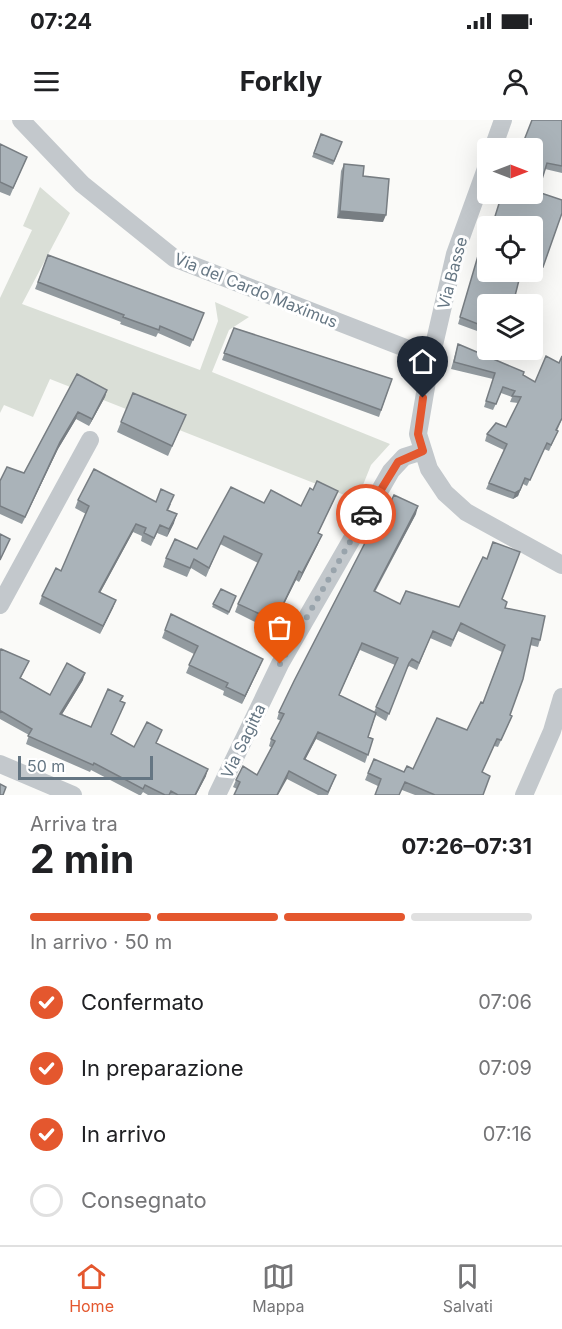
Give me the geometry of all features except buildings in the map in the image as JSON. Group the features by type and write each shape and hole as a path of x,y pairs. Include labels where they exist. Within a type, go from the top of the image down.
{"street":[{"name":"Via del Cardo Maximus","path":"21,120 82,184 174,258 431,358"},
{"path":"497,138 503,120"},
{"name":"Via Basse","path":"477,193 455,254 431,358 418,434 429,469 445,494 466,512 562,566"},
{"path":"0,605 90,440"},
{"name":"Via Sagitta","path":"217,795 280,664 391,471 404,457 423,451"},
{"path":"562,560 562,566"},
{"path":"524,795 552,731 562,697"},
{"path":"0,764 73,795"}],"shaded area":[{"path":"40,187 70,213 22,304 200,370 218,321 215,302 249,317 229,330 212,372 390,444 371,465 357,500 50,379 33,417 4,405 0,413 0,298 32,230 23,226"}],"way so far":[{"path":"280,664 366,514"}],"route":[{"path":"366,514 398,462 404,457 423,451 418,434 423,398"}]}
